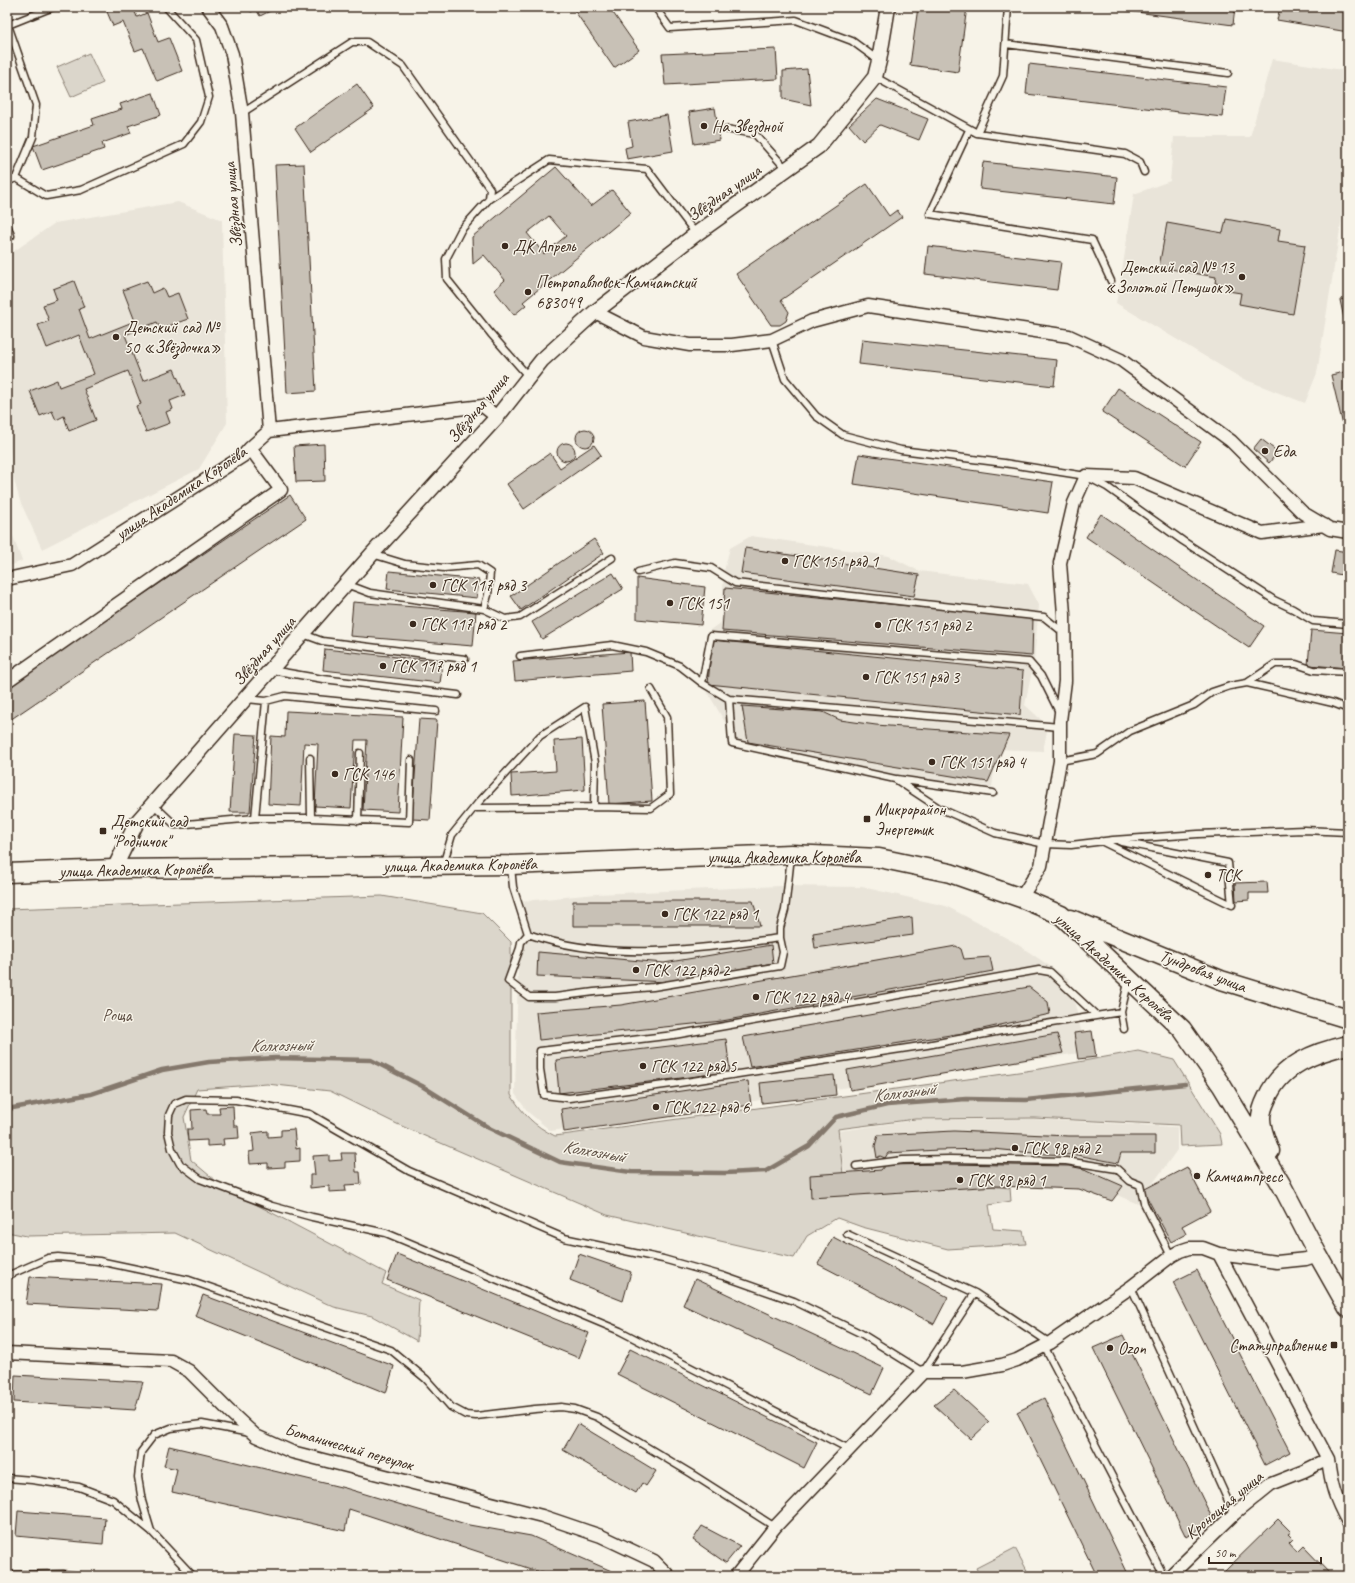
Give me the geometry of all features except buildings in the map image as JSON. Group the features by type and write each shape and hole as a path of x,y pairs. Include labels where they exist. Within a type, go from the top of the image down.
{"main road":[{"name":"улица Академика Королёва","path":"7,873 114,869 511,865 791,854 879,858 950,873 1021,898 1061,915 1182,1029 1222,1086 1281,1184 1348,1308"},
{"name":"Тундровая улица","path":"1061,915 1222,980 1348,1019"},
{"path":"1281,1184 1262,1129 1261,1117 1268,1095 1274,1084 1284,1073 1296,1064 1311,1056 1348,1045"}],"street":[{"name":"Звёздная улица","path":"208,7 222,26 232,54 242,113 269,431"},
{"name":"Звёздная улица","path":"114,869 138,822 153,804 372,554 496,417 542,360 595,312 696,234 819,146 875,77 888,7"},
{"path":"595,312 644,337 690,345 732,345 772,340 812,322 868,306 1069,336 1122,360 1224,436 1304,513 1330,529 1348,532"},
{"path":"269,431 483,406 496,417"},
{"name":"улица Академика Королёва","path":"7,579 72,565 244,456 250,448 269,431"},
{"path":"7,681 281,490 250,448"},
{"path":"1021,898 1041,866 1060,761 1060,727 1064,681 1064,633 1060,563 1074,503 1086,476 1134,478 1262,533 1324,526"},
{"path":"736,1576 775,1527 923,1372 962,1372 1002,1365 1017,1360 1047,1344 1131,1288 1171,1256 1180,1251 1203,1248 1219,1254 1277,1262 1306,1259 1318,1254"},
{"path":"1219,1254 1328,1459 1331,1484 1340,1508 1348,1522"},
{"name":"Ботанический переулок","path":"7,1352 171,1361 189,1371 228,1411 254,1434 292,1452 542,1516 601,1536 654,1561 669,1576"},
{"name":"Кроноцкая улица","path":"1170,1576 1234,1514 1271,1484 1304,1471 1328,1459"}],"lane":[{"path":"7,182 16,178 33,137 36,105 8,25 53,7"},
{"path":"16,178 46,196 81,190 184,144 201,122 209,97 196,40 166,7"},
{"path":"654,7 670,28 796,20 852,40 879,61"},
{"path":"977,133 1003,76 1008,7"},
{"path":"242,113 352,42 367,42 403,66 490,189 489,199"},
{"path":"1006,44 1228,73"},
{"path":"875,77 969,130 977,133 1125,154 1140,162 1144,172"},
{"path":"726,129 756,134 787,170"},
{"path":"969,130 930,214 1092,240 1112,281"},
{"path":"528,376 491,334 447,279 446,259 461,230 489,199 549,160 647,169 696,234"},
{"path":"7,224 11,236"},
{"path":"772,340 785,379 816,416 843,435 901,450 1004,463 1086,476 1107,487 1183,541 1274,600 1313,621 1348,624"},
{"path":"372,554 405,564 444,568 478,564 490,573 488,595 484,609"},
{"path":"346,584 370,592 484,609 505,618 520,617 612,558"},
{"path":"638,572 675,564 711,568 735,583 1044,617 1064,633"},
{"path":"302,634 322,641 465,659"},
{"path":"702,683 711,636 1029,662 1041,676 1061,715"},
{"path":"520,656 612,645 646,652 680,666 702,683 729,699 1060,727"},
{"path":"1247,683 1275,664 1296,664 1314,670 1348,672"},
{"path":"271,670 323,679 458,695"},
{"path":"1060,761 1097,754 1130,731 1194,705 1212,692 1230,686 1247,683 1333,703 1348,709"},
{"path":"474,808 651,808 670,794 667,717 651,690"},
{"path":"246,698 266,701 285,696 436,711"},
{"path":"729,699 732,744 896,779 993,793"},
{"path":"255,818 266,701"},
{"path":"443,866 452,835 474,808 540,736 585,707 595,763 594,807"},
{"path":"358,821 360,753"},
{"path":"310,758 311,818"},
{"path":"153,804 174,825 255,818 311,818 409,822 411,760"},
{"path":"896,779 938,808 995,833 1045,844 1071,845 1101,841 1198,834 1304,830 1348,832"},
{"path":"1101,841 1232,905 1228,862 1113,840"},
{"path":"528,934 521,942 508,981 529,997 555,997 653,987 780,966 783,952 780,938 780,928 786,910 791,854"},
{"path":"511,865 513,887 528,934"},
{"path":"528,934 566,945 632,952 681,950 780,938"},
{"path":"1096,1015 1050,972 1039,970 674,1035 540,1051 540,1069 544,1095 568,1098 926,1045 1096,1015 1121,1012"},
{"path":"1124,1029 1121,1012 1129,979"},
{"path":"849,1449 620,1331 386,1233 306,1216 272,1206 200,1179 180,1164 172,1149 168,1132 169,1115 174,1104 186,1099 236,1100 310,1114 409,1171 564,1238 663,1259 723,1276 794,1301 862,1334 923,1372 975,1293"},
{"path":"856,1166 903,1160 949,1159 1066,1161 1117,1169 1130,1181 1140,1185 1144,1203 1171,1256"},
{"path":"847,1234 975,1293 1047,1344 1164,1576"},
{"path":"7,1276 48,1258 58,1257 99,1261 190,1280 391,1350 426,1379 451,1408 466,1415 476,1416 535,1408 561,1407 575,1409 597,1417 692,1474 775,1527"},
{"path":"1131,1288 1234,1514"},
{"path":"151,1531 142,1501 138,1477 141,1452 154,1434 171,1428 202,1424 254,1434"},
{"path":"7,1478 79,1487 113,1500 151,1531 192,1576"},
{"path":"7,1575 63,1574 79,1576"}],"shaded area":[{"path":"1272,59 1348,71 1348,180 1317,373 1305,403 1241,378 1116,303 1134,194 1170,181 1174,137 1250,137"},
{"name":"Детский сад № 50 «Звёздочка»","path":"178,202 222,220 227,423 199,469 42,549 20,501 13,476 7,418 7,256 55,223"},
{"path":"7,520 22,561 7,567"},
{"path":"751,536 889,556 919,571 1028,584 1039,605 1034,661 1025,705 1048,726 1043,751 997,749 992,787 901,776 777,755 736,741 705,688 710,630 721,622 724,571 730,548"},
{"path":"781,886 862,887 946,906 1014,942 1069,979 1086,1052 551,1131 528,1112 515,1094 518,969 524,901 596,894"},
{"path":"1034,1119 1177,1127 1177,1150 1138,1204 1096,1186 1062,1180 846,1191 839,1131 915,1120"}],"green space":[{"path":"89,53 103,83 71,97 57,67"},
{"name":"Роща","path":"382,896 482,913 511,942 511,1095 530,1119 541,1128 555,1136 1040,1069 1138,1051 1174,1060 1220,1134 1222,1144 1180,1146 1179,1125 1034,1118 915,1119 838,1129 845,1192 976,1185 1010,1188 1011,1201 989,1205 993,1229 1023,1231 1026,1244 948,1249 862,1227 837,1218 807,1236 794,1258 607,1215 397,1124 330,1091 267,1084 197,1089 184,1117 191,1160 223,1187 386,1273 382,1284 419,1300 417,1341 372,1316 334,1307 175,1233 27,1236 7,1232 7,909"},
{"path":"1015,1548 1030,1576 980,1576 976,1568"}],"waterway":[{"name":"Колхозный","path":"7,1109 91,1094 162,1070 209,1062 275,1058 371,1060 422,1086 489,1128 560,1162 631,1172 725,1173 766,1171 809,1146 836,1117 887,1105 966,1099 1026,1100 1185,1084"}],"place":[{"name":"На Звездной","path":"704,126"},
{"name":"ДК Апрель","path":"505,246"},
{"name":"Детский сад № 13 «Золотой Петушок»","path":"1242,277"},
{"name":"Петропавловск-Камчатский 683049","path":"528,292"},
{"name":"Детский сад № 50 «Звёздочка»","path":"116,337"},
{"name":"Еда","path":"1265,451"},
{"name":"ГСК 151 ряд 1","path":"785,561"},
{"name":"ГСК 117 ряд 3","path":"433,585"},
{"name":"ГСК 151","path":"670,603"},
{"name":"ГСК 117 ряд 2","path":"413,624"},
{"name":"ГСК 151 ряд 2","path":"878,625"},
{"name":"ГСК 117 ряд 1","path":"383,666"},
{"name":"ГСК 151 ряд 3","path":"866,677"},
{"name":"ГСК 151 ряд 4","path":"932,762"},
{"name":"ГСК 146","path":"335,774"},
{"name":"Микрорайон Энергетик","path":"867,819"},
{"name":"Детский сад \"Родничок\"","path":"103,831"},
{"name":"ТСК","path":"1208,875"},
{"name":"ГСК 122 ряд 1","path":"665,914"},
{"name":"ГСК 122 ряд 2","path":"636,970"},
{"name":"ГСК 122 ряд 4","path":"756,997"},
{"name":"ГСК 122 ряд 5","path":"643,1066"},
{"name":"ГСК 122 ряд 6","path":"656,1107"},
{"name":"ГСК 98 ряд 2","path":"1015,1148"},
{"name":"Камчатпресс","path":"1197,1176"},
{"name":"ГСК 98 ряд 1","path":"960,1180"},
{"name":"Статуправление","path":"1334,1345"},
{"name":"Ozon","path":"1110,1348"}]}
